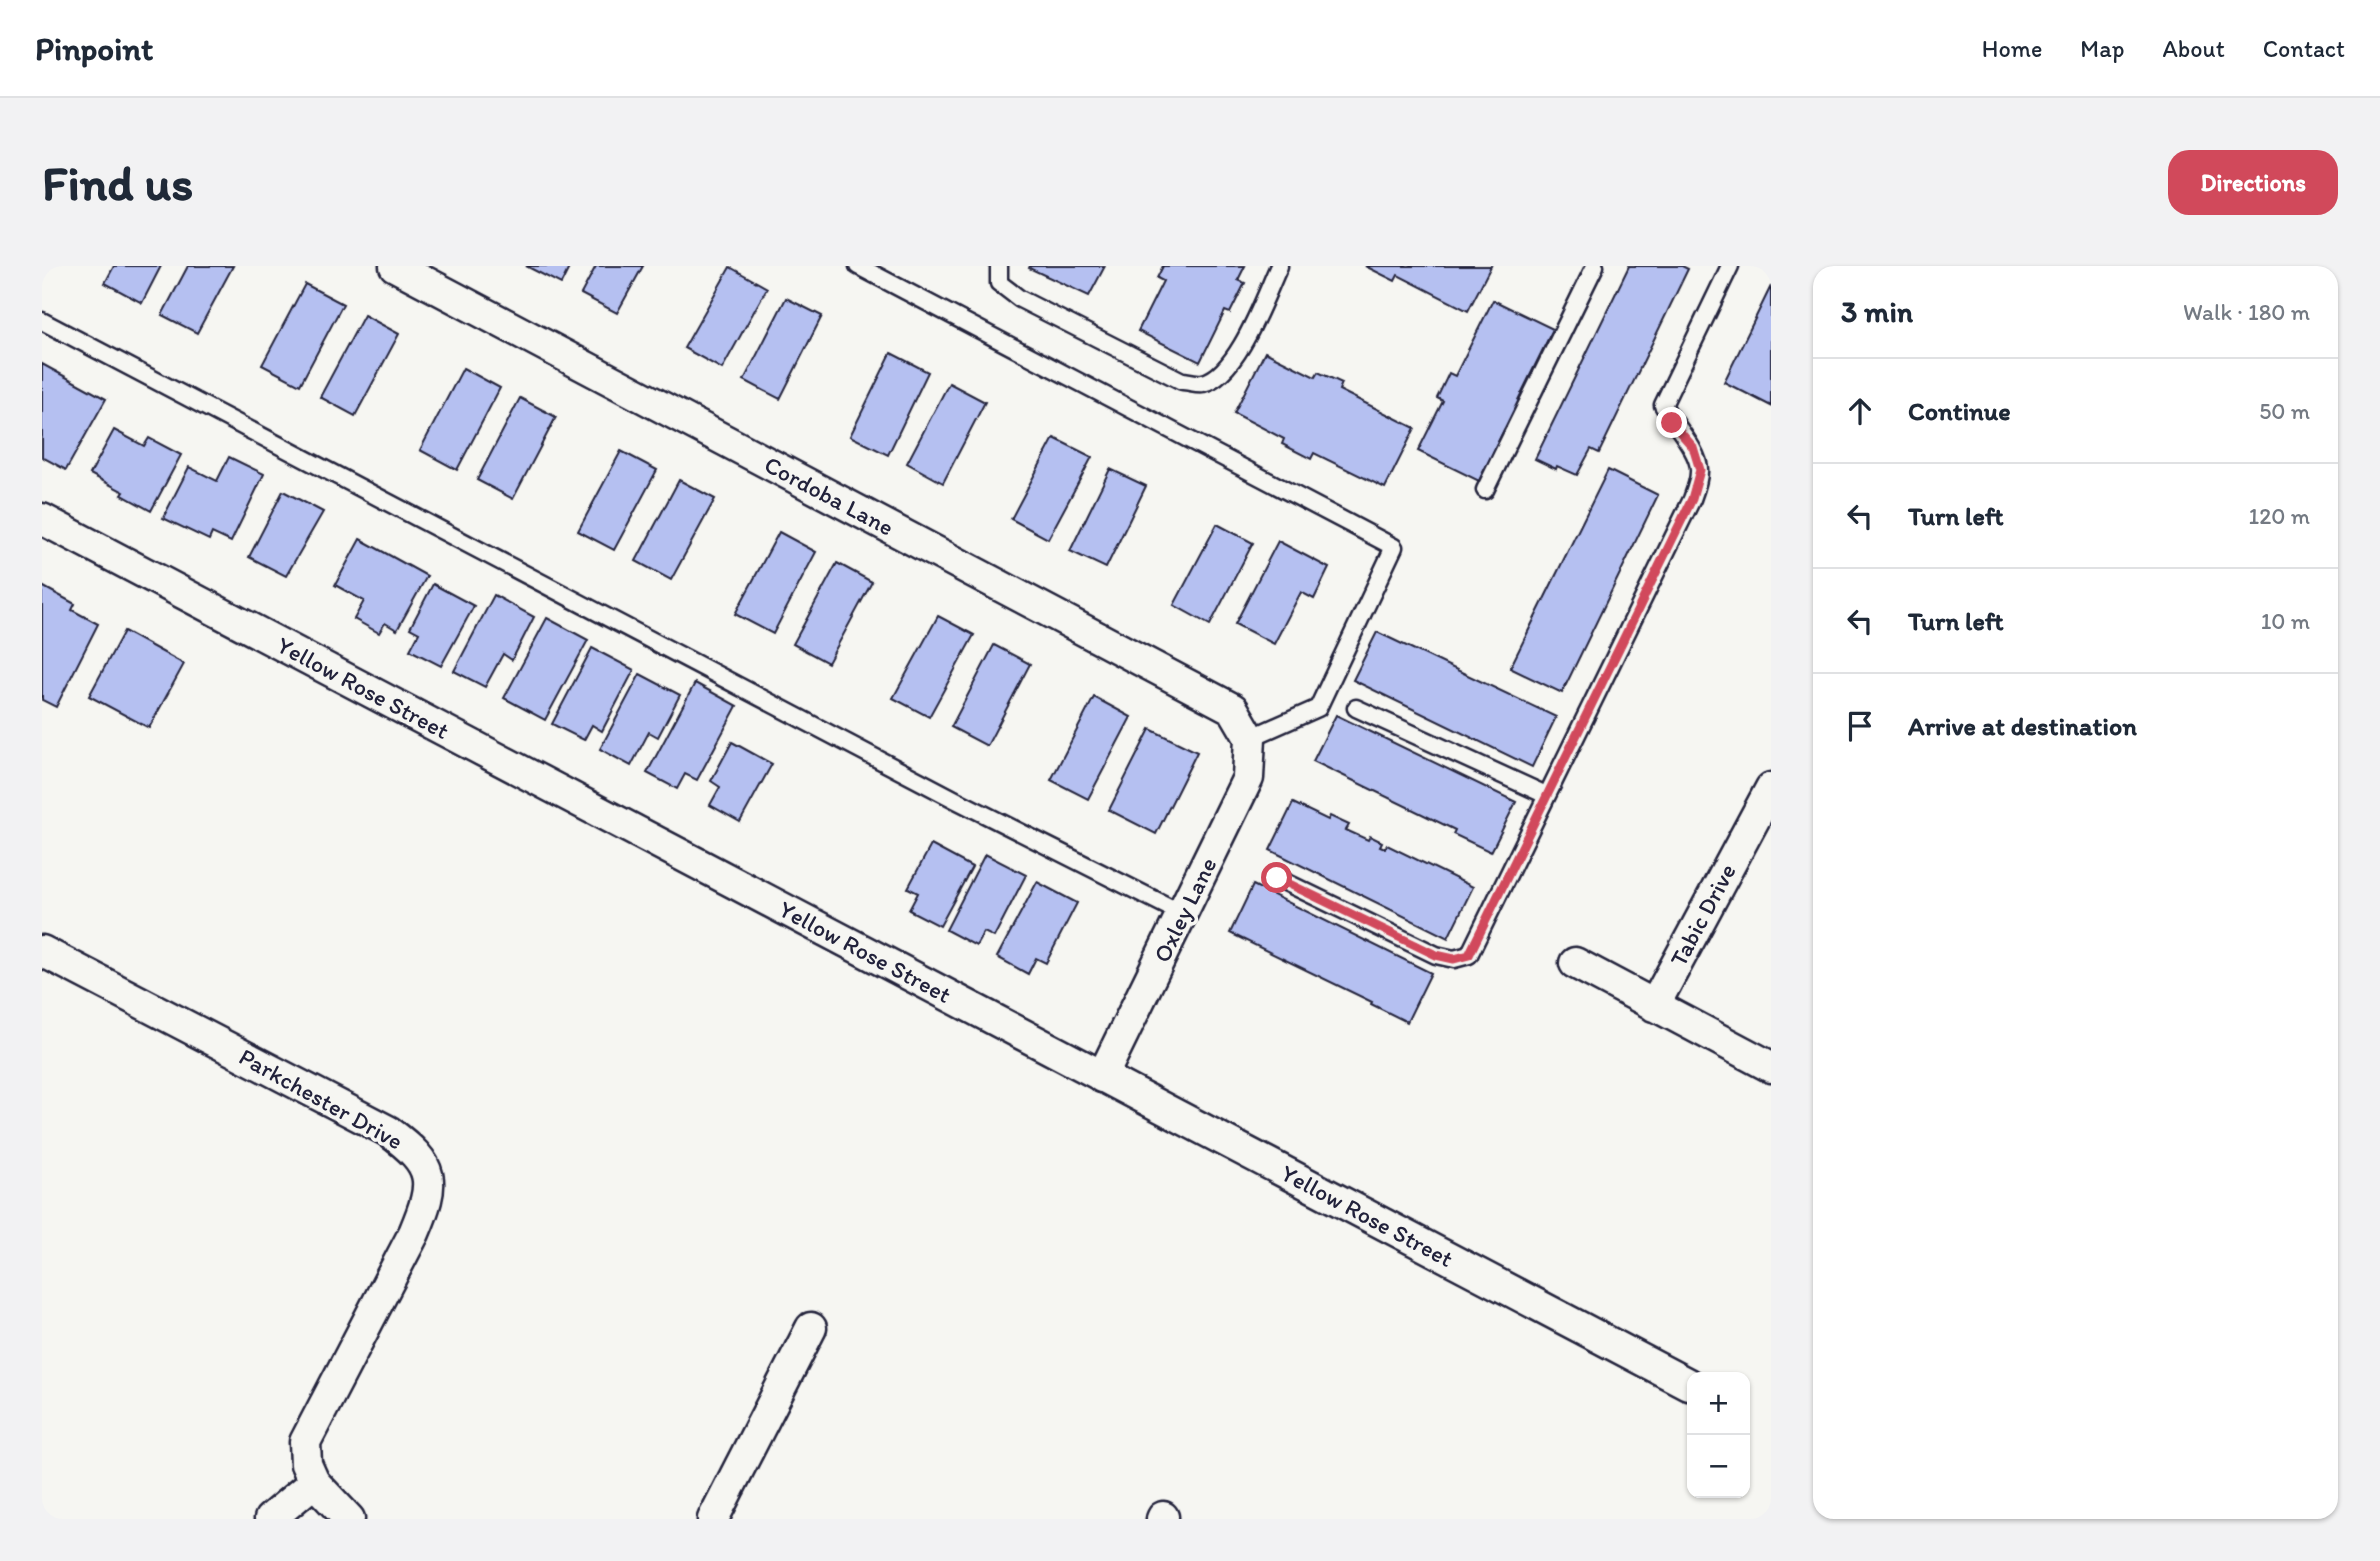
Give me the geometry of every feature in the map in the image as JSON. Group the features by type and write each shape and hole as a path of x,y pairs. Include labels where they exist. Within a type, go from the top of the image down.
{"street":[{"name":"Cordoba Lane","path":"395,266 1233,709 1250,738"},
{"name":"Yellow Rose Street","path":"42,519 1687,1383"},
{"name":"Oxley Lane","path":"1102,1077 1248,778 1250,738"},
{"name":"Tabic Drive","path":"1654,1006 1771,788"},
{"name":"Parkchester Drive","path":"42,951 388,1131 413,1149 428,1172 428,1200 414,1233 305,1442 306,1464 314,1482 349,1519"},
{"path":"1575,963 1771,1067"},
{"path":"713,1519 811,1328"},
{"path":"270,1519 314,1482"}],"lane":[{"path":"859,266 1394,547 1318,708 1250,738"},
{"path":"999,266 999,284 1020,299 1182,381 1202,383 1215,377 1237,354 1279,266"},
{"path":"1485,490 1595,266"},
{"path":"1277,878 1436,955 1454,959 1469,955 1692,499 1700,470 1693,447 1672,423 1663,405 1730,266"},
{"path":"42,321 956,800 1183,915"},
{"path":"1356,708 1546,795"}],"building":[{"path":"114,266 161,266 142,303 105,283"},
{"path":"188,266 233,266 197,333 162,315"},
{"path":"526,266 570,266 561,284"},
{"path":"596,266 643,266 617,313 581,294"},
{"path":"1105,266 1089,296 1029,268"},
{"path":"1163,266 1245,266 1238,280 1245,283 1230,313 1225,311 1200,362 1138,331 1163,281 1157,278"},
{"path":"1365,266 1491,266 1468,311 1398,275 1395,281"},
{"path":"1629,266 1682,266 1688,269 1599,453 1591,449 1577,475 1557,466 1556,469 1535,459"},
{"path":"730,267 767,288 722,369 684,348"},
{"path":"305,284 343,304 300,385 262,365"},
{"path":"1771,286 1771,406 1724,382"},
{"path":"786,298 822,316 780,399 744,380"},
{"path":"1493,300 1553,329 1518,400 1524,403 1509,433 1504,430 1479,481 1418,451 1443,401 1437,398 1449,373 1455,376"},
{"path":"364,315 399,334 355,416 320,397"},
{"path":"1265,352 1315,377 1318,372 1342,383 1339,390 1415,428 1385,488 1314,453 1311,459 1282,444 1284,439 1234,413"},
{"path":"891,353 928,372 888,455 850,436"},
{"path":"42,364 106,399 66,470 42,457"},
{"path":"463,368 500,388 457,470 420,450"},
{"path":"949,383 985,402 943,483 907,463"},
{"path":"520,398 556,417 513,499 477,480"},
{"path":"114,430 144,446 149,438 181,455 151,511 122,495 124,492 90,474"},
{"path":"1054,438 1092,457 1048,539 1011,519"},
{"path":"621,451 657,470 614,550 578,531"},
{"path":"229,457 264,474 231,542 212,533 209,540 163,518 189,467 217,481"},
{"path":"1110,469 1146,486 1106,568 1070,551"},
{"path":"1608,470 1658,495 1562,693 1510,668"},
{"path":"679,480 715,499 671,580 636,561"},
{"path":"283,491 323,512 286,576 249,557"},
{"path":"1217,524 1253,543 1210,625 1174,605"},
{"path":"779,532 816,552 773,634 735,614"},
{"path":"360,539 427,576 397,630 385,623 379,633 354,619 364,601 335,585"},
{"path":"1278,541 1329,568 1314,599 1301,592 1274,644 1235,624"},
{"path":"837,563 872,582 828,663 793,644"},
{"path":"433,584 474,606 441,666 410,650 419,633 410,628"},
{"path":"42,586 75,604 72,610 98,624 56,707 42,700"},
{"path":"494,595 534,617 512,660 503,654 485,687 454,671"},
{"path":"938,616 974,635 929,717 893,698"},
{"path":"547,618 588,640 545,720 504,698"},
{"path":"124,631 184,664 149,728 89,696"},
{"path":"1377,632 1556,717 1532,767 1353,680"},
{"path":"994,645 1030,664 987,746 951,727"},
{"path":"592,648 634,670 602,731 592,725 584,740 552,724"},
{"path":"640,674 680,695 658,737 649,732 631,766 600,749"},
{"path":"695,683 737,706 697,780 685,774 677,789 647,773"},
{"path":"1094,697 1131,717 1088,799 1051,780"},
{"path":"1336,715 1516,802 1491,852 1453,834 1455,830 1313,761"},
{"path":"1150,729 1197,752 1156,834 1109,810"},
{"path":"732,742 772,764 740,822 710,805 720,787 711,781"},
{"path":"1293,803 1328,820 1330,816 1349,825 1346,830 1368,840 1370,836 1382,842 1380,846 1385,848 1387,845 1473,887 1448,938 1270,850"},
{"path":"931,845 972,867 940,926 909,910 918,893 908,888"},
{"path":"985,854 1026,875 994,937 984,932 976,946 946,930"},
{"path":"1037,882 1077,903 1046,963 1036,958 1028,974 997,957"},
{"path":"1253,885 1431,973 1407,1022 1371,1004 1372,1002 1230,933"}],"route":[{"path":"1277,878 1436,955 1454,959 1469,955 1692,499 1700,470 1693,447 1672,423"}]}
